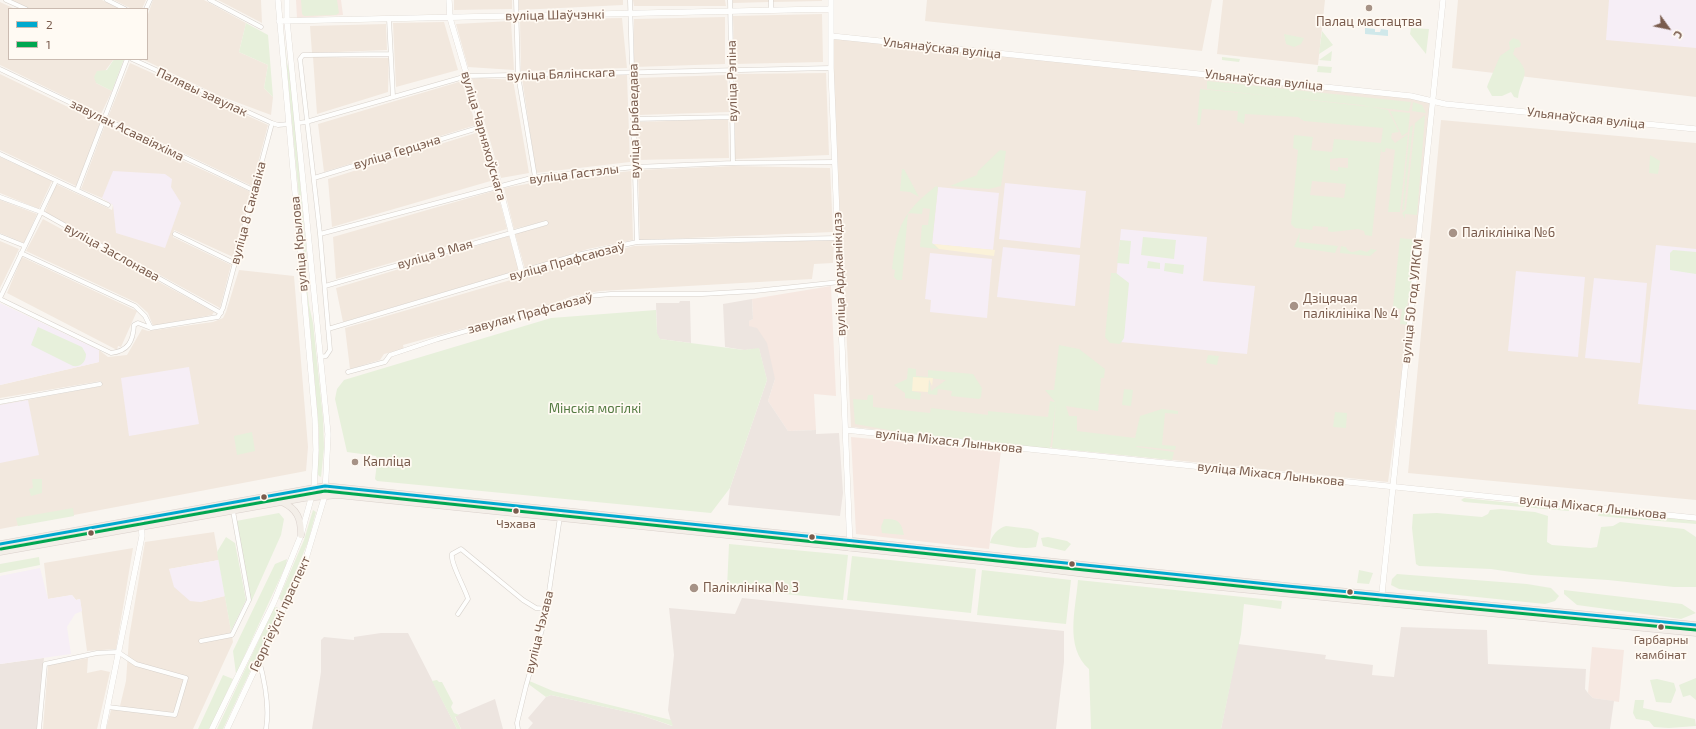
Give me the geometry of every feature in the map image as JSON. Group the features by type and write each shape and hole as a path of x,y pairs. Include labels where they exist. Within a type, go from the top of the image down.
{"main road":[{"name":"вуліца Крылова","path":"278,0 278,21 289,124 315,418 316,450 314,488 312,497"},
{"name":"вуліца Крылова","path":"287,0 287,21 327,428 326,486"},
{"name":"вуліца Чарняхоўскага","path":"450,0 450,18 499,185 522,273"},
{"name":"вуліца Арджанікідзэ","path":"831,0 831,68 850,548"},
{"name":"вуліца 50 год УЛКСМ","path":"1381,603 1443,0"},
{"name":"вуліца Шаўчэнкі","path":"278,21 831,9"},
{"name":"Ульянаўская вуліца","path":"831,36 1320,86 1411,96 1451,104 1696,129"},
{"path":"301,267 311,266"},
{"name":"вуліца Міхася Лынькова","path":"846,430 1696,518"},
{"path":"0,544 326,486 1287,586 1696,625"},
{"name":"Георгіеўскі праспект","path":"227,729 305,562 325,495 326,486"},
{"path":"0,552 325,495 560,518 1286,594 1696,633"},
{"name":"Георгіеўскі праспект","path":"212,729 274,602 301,535 312,497"},
{"path":"282,502 291,506 298,514 301,535"},
{"path":"103,729 142,527 140,519"},
{"path":"1042,561 1044,564 1042,569"},
{"path":"1286,594 1287,586"},
{"path":"274,602 284,606"}],"street":[{"path":"6,0 24,8"},
{"path":"107,0 123,8"},
{"path":"210,0 261,27"},
{"path":"516,0 518,75 535,177"},
{"name":"вуліца Грыбаедава","path":"630,0 637,242"},
{"name":"вуліца Рэпіна","path":"730,0 733,163"},
{"path":"771,0 771,10"},
{"path":"389,19 392,97"},
{"path":"320,358 326,356 330,350 320,234 300,59 302,55 391,54"},
{"path":"77,190 127,60"},
{"name":"Палявы завулак","path":"134,60 272,123"},
{"name":"вуліца Бялінскага","path":"298,123 467,76 831,68"},
{"name":"завулак Асаавіяхіма","path":"0,69 255,191"},
{"path":"633,119 732,116"},
{"path":"272,123 278,126 289,124"},
{"name":"вуліца 8 Сакавіка","path":"151,328 218,318 221,313 255,191 272,123"},
{"name":"вуліца Герцэна","path":"314,178 481,127"},
{"path":"0,154 108,205"},
{"name":"вуліца Гастэлы","path":"320,234 499,185 535,177 635,167 733,163 835,162"},
{"path":"56,181 0,298 112,353 125,350 130,345 134,326 138,323 151,328"},
{"name":"вуліца Заслонава","path":"0,196 41,212 221,313"},
{"name":"вуліца 9 Мая","path":"325,286 546,223"},
{"path":"175,234 234,263"},
{"path":"0,236 25,246"},
{"name":"вуліца Прафсаюзаў","path":"328,329 522,273 577,255 637,242 838,238"},
{"path":"21,253 135,306 145,316 151,328"},
{"name":"завулак Прафсаюзаў","path":"348,372 385,362 390,355 438,339 596,295 702,294 755,291 840,282"},
{"path":"0,402 100,384"},
{"name":"вуліца Чэхава","path":"518,729 526,686 547,609 561,510"},
{"path":"201,641 232,635 249,600 233,511"},
{"path":"458,614 468,599 465,587 451,559 452,554 461,549 523,600 536,608 547,609"},
{"path":"39,729 45,664 97,653 118,652 136,664 186,678 175,715 108,707"},
{"path":"259,660 266,691 268,717 266,729"}],"shaded area":[{"path":"10,0 102,0 118,8 28,8"},
{"path":"114,0 146,0 142,8 130,8"},
{"path":"153,0 204,0 246,23 239,52 268,65 264,88 273,97 271,115 220,96 144,60 148,60 148,14"},
{"path":"218,0 261,0 262,23"},
{"path":"296,0 341,0 343,15 297,18"},
{"path":"454,0 512,0 512,9 454,10"},
{"path":"519,0 623,0 623,5 519,10"},
{"path":"633,0 725,0 726,6 634,6"},
{"path":"733,0 769,0 769,2 733,3"},
{"path":"773,0 822,0 822,1 773,2"},
{"path":"927,0 1212,0 1202,51 925,21"},
{"path":"1223,0 1325,0 1318,65 1217,54"},
{"path":"1458,0 1696,0 1696,97 1452,68"},
{"path":"1609,0 1696,0 1696,48 1606,40"},
{"path":"0,2 13,8 8,8 8,60 113,60 96,83 112,91 101,114 0,65"},
{"path":"822,14 823,62 734,64 733,16"},
{"path":"725,17 725,64 634,67 634,19"},
{"path":"622,18 627,68 521,71 520,20"},
{"path":"511,21 514,70 468,67 456,24"},
{"path":"444,22 458,70 396,87 393,23"},
{"path":"386,24 387,50 312,53 310,26"},
{"path":"831,36 1432,100 1409,326 1388,482 851,427 843,262 839,261"},
{"path":"313,57 389,58 388,92 317,114"},
{"path":"130,63 268,125 252,186 108,117"},
{"path":"826,73 829,155 735,159 735,74"},
{"path":"0,74 101,123 76,186 0,150"},
{"path":"627,75 630,162 536,173 522,78"},
{"path":"727,75 729,112 638,115 637,78"},
{"path":"482,78 513,80 529,173 501,178 472,79"},
{"path":"462,81 476,125 324,172 318,124"},
{"path":"728,119 729,158 637,160 638,122"},
{"path":"1441,120 1696,143 1696,500 1408,473"},
{"path":"105,125 251,192 233,257 174,230 173,237 231,265 220,308 45,212 56,184 112,210 113,205 102,198 81,189"},
{"path":"479,132 494,180 332,227 328,179"},
{"path":"0,157 52,181 39,209 0,193"},
{"path":"734,166 830,168 833,232 640,240 638,170"},
{"path":"113,171 165,174 172,179 171,187 181,203 165,248 116,233 113,205 102,198"},
{"path":"631,171 633,240 588,249 525,269 515,234 547,225 546,221 514,229 504,188 549,180"},
{"path":"1005,183 1086,191 1080,248 999,239"},
{"path":"938,187 999,193 993,250 932,244"},
{"path":"497,190 507,229 336,279 333,237"},
{"path":"0,200 37,214 24,243 0,233"},
{"path":"43,219 214,312 212,315 153,326 148,313 137,303 26,251"},
{"path":"1121,229 1207,237 1203,281 1255,286 1247,354 1110,341"},
{"path":"509,236 519,270 343,322 336,288"},
{"path":"834,240 833,263 814,264 812,279 600,291 573,296 549,305 403,345 404,349 384,354 380,360 350,369 345,328 597,255 634,246"},
{"path":"0,241 19,249 0,288"},
{"path":"1656,245 1696,249 1696,410 1638,404"},
{"path":"1003,247 1080,255 1075,306 997,297"},
{"path":"930,253 992,259 987,318 930,312 931,300 925,299"},
{"path":"22,257 137,311 121,347 118,346 117,350 7,293"},
{"path":"239,270 294,276 308,447 306,471 0,529 0,405 102,386 101,381 0,398 0,385 99,362 99,350 108,357 127,355 142,329 148,331 213,322 223,318"},
{"path":"1516,271 1585,277 1578,357 1508,351"},
{"path":"1594,278 1647,283 1640,363 1585,358"},
{"path":"831,286 836,396 814,394 816,430 788,431 768,401 775,379 749,326 749,321 753,319 752,299"},
{"path":"752,299 753,319 749,321 749,326 757,328 767,343 775,379 768,401 788,431 816,430 816,434 839,433 843,493 840,516 728,505 730,488 767,380 759,349 744,350 725,347 723,304"},
{"path":"680,301 690,301 691,343 660,339 657,337 656,303 679,303"},
{"path":"0,303 99,350 99,362 0,385"},
{"path":"189,367 199,424 129,436 121,378"},
{"path":"28,400 39,455 0,463 0,405"},
{"path":"851,437 1001,451 989,549 856,534"},
{"path":"214,532 219,560 169,569 200,602 225,596 233,642 193,729 106,729 111,710 119,710 126,681 129,638 145,542"},
{"path":"133,548 116,649 87,651 80,599 76,600 72,595 48,599 44,563"},
{"path":"219,560 225,596 200,602 190,601 174,587 169,569"},
{"path":"40,568 48,599 72,595 76,600 80,599 82,611 75,614 67,627 71,654 0,664 0,576"},
{"path":"742,598 1064,631 1064,662 1056,729 528,729 533,723 528,718 546,697 551,695 641,715 672,726 668,710 674,655 669,608 735,614"},
{"path":"1401,627 1487,630 1488,664 1586,669 1585,689 1588,693 1593,698 1614,701 1610,729 1221,729 1238,644 1326,655 1325,659 1373,665 1372,675 1394,677"},
{"path":"381,633 408,633 457,729 312,729 321,672 321,640 324,637 354,640 354,637"},
{"path":"1592,647 1624,650 1619,702 1593,698 1588,693"},
{"path":"44,658 37,729 0,729 0,664"},
{"path":"88,658 87,673 101,670 110,672 97,729 43,729 48,665"},
{"path":"495,699 503,729 461,729 455,716"}],"green space":[{"path":"301,0 337,0 339,13 336,15 304,16 302,14"},
{"path":"246,23 268,35 273,97 264,88 268,65 239,52"},
{"path":"283,27 287,63 291,77 307,262 305,262"},
{"path":"1411,28 1429,29 1426,54 1410,34"},
{"path":"1322,31 1333,45 1319,54"},
{"path":"1284,34 1304,38 1301,44 1294,47 1286,44"},
{"path":"1513,38 1519,40 1521,44 1520,47 1515,48 1513,54 1523,66 1525,71 1518,98 1514,97 1511,92 1502,96 1492,96 1487,87 1488,84 1500,56 1510,49 1509,42"},
{"path":"1332,51 1331,61 1319,60"},
{"path":"1222,57 1240,59 1239,62 1222,60"},
{"path":"113,60 124,60 112,91 96,83 94,77 97,71 107,70"},
{"path":"1318,66 1332,67 1331,73 1317,72"},
{"path":"1207,81 1411,102 1409,111 1207,89"},
{"path":"1200,89 1361,105 1388,110 1399,132 1392,133 1391,138 1395,143 1408,134 1400,212 1388,212 1395,150 1386,148 1385,152 1382,152 1381,148 1372,236 1365,235 1364,231 1358,229 1332,232 1328,231 1328,227 1313,226 1312,230 1295,228 1291,224 1298,150 1293,148 1294,135 1313,137 1311,150 1332,152 1334,139 1381,143 1383,128 1304,121 1298,117 1245,114 1244,124 1237,121 1238,111 1202,109 1200,125 1197,125","holes":["1348,158 1348,168 1338,167 1338,171 1330,170 1330,159","1312,181 1346,184 1344,198 1310,195"]},
{"path":"1413,102 1422,105 1426,113 1412,111"},
{"path":"1390,111 1410,113 1408,132 1402,136"},
{"path":"1425,115 1417,215 1405,214 1405,219 1402,213 1406,209 1415,123"},
{"path":"1413,125 1404,209 1402,211 1410,127"},
{"path":"1000,150 1006,151 1001,186 989,189 950,186 977,175 978,171"},
{"path":"1650,155 1660,161 1658,174 1649,173"},
{"path":"902,169 904,169 919,197 910,192 900,191"},
{"path":"936,186 938,187 932,243 939,249 920,247 922,225 928,225 930,209 923,208 922,214 908,213 915,204"},
{"path":"908,214 902,280 897,280 894,277 895,270 892,269 896,242 899,231"},
{"path":"1300,232 1299,242 1338,246 1335,253 1294,247"},
{"path":"1143,237 1176,240 1174,259 1141,255"},
{"path":"1400,238 1418,240 1412,297 1408,299 1407,310 1410,314 1409,325 1400,324 1402,309 1395,308 1394,316 1392,316"},
{"path":"1120,240 1131,241 1129,264 1117,263"},
{"path":"1341,246 1346,247 1352,252 1360,250 1367,252 1371,249 1377,250 1370,256 1340,253"},
{"path":"1673,250 1696,252 1696,274 1670,270 1670,253"},
{"path":"1148,261 1160,263 1160,269 1147,268"},
{"path":"1165,263 1184,265 1183,274 1164,271"},
{"path":"305,270 309,305 313,323 323,418 324,448 321,477 317,473 319,432"},
{"path":"1111,273 1116,273 1129,283 1124,338 1120,344 1110,343 1105,337"},
{"name":"Мінскія могілкі","path":"656,310 657,333 660,339 744,350 759,348 767,380 730,488 711,513 377,481 375,479 377,463 376,456 347,452 335,399 337,389 344,380 551,318"},
{"path":"38,327 82,347 86,354 84,362 78,366 73,366 31,345"},
{"path":"1059,345 1079,349 1105,369 1104,378 1101,378 1098,411 1066,406 1069,416 1077,416 1077,431 1135,438 1140,416 1162,409 1178,411 1178,414 1165,413 1162,445 1176,446 1175,450 1136,447 1174,452 1172,460 1052,448 1056,402 1050,449 900,432 855,424 853,399 867,400 868,395 873,395 873,407 930,413 931,408 988,415 988,411 1048,417 1050,401 1055,402 1045,390 1054,390"},
{"path":"1208,355 1219,356 1217,365 1206,363"},
{"path":"908,368 916,369 916,376 928,377 928,370 973,374 982,388 981,397 979,399 951,396 952,391 938,389 937,395 928,394 929,378 912,391 921,393 920,400 905,398 905,393 894,385 907,379","holes":["929,378 946,380 931,391"]},
{"path":"1124,389 1133,390 1131,406 1122,405"},
{"path":"1335,412 1347,413 1346,428 1333,427"},
{"path":"252,432 255,451 237,455 234,436"},
{"path":"32,479 42,479 42,493 31,496 29,489 33,488"},
{"path":"1464,498 1569,509 1569,511 1464,502 1461,500"},
{"path":"73,508 74,516 18,526 16,518"},
{"path":"1501,509 1535,512 1548,516 1547,542 1552,545 1591,548 1597,547 1601,527 1613,526 1620,522 1684,529 1696,537 1696,587 1674,587 1608,580 1531,575 1491,569 1419,566 1416,564 1412,528 1413,514 1437,513 1482,517 1488,514 1490,510"},
{"path":"313,510 316,512 308,542 284,600 281,601 279,598 304,540"},
{"path":"1600,511 1696,519 1696,524 1598,516"},
{"path":"279,513 284,519 281,535 251,602 236,521"},
{"path":"884,519 896,520 902,527 904,535 882,533 881,527"},
{"path":"1006,526 1031,529 1039,533 1036,547 1019,548 990,543 996,532 1000,528"},
{"path":"226,537 235,543 246,600 231,631 217,552"},
{"path":"1048,537 1067,541 1071,544 1065,551 1043,546 1041,538"},
{"path":"729,544 848,555 843,600 727,588"},
{"path":"852,556 976,569 971,613 847,600"},
{"path":"39,557 40,565 0,573 0,564"},
{"path":"287,559 286,565 236,674 233,651 275,564"},
{"path":"982,570 1071,580 1066,624 977,615"},
{"path":"1359,570 1373,573 1369,584 1357,583"},
{"path":"1397,574 1527,584 1551,588 1559,596 1555,601 1545,604 1399,589 1391,585 1392,579"},
{"path":"1078,580 1282,601 1281,609 1244,604 1241,634 1221,729 1091,729 1089,669 1081,660 1076,650 1074,639 1073,627"},
{"path":"1564,590 1682,604 1696,613 1681,619 1577,605 1564,594"},
{"path":"277,607 279,610 223,729 217,729 274,608"},
{"path":"223,675 233,679 210,729 198,729"},
{"path":"1696,678 1696,700 1690,695 1683,697 1679,685"},
{"path":"1657,679 1674,683 1676,690 1671,703 1656,702 1650,680"},
{"path":"437,680 442,682 453,703 451,707 454,713 459,715 455,717 461,729 457,729 432,681"},
{"path":"527,680 553,691 671,720 673,726 641,715 551,695 546,697 527,683"},
{"path":"1635,700 1644,700 1643,708 1695,719 1696,726 1669,728 1654,727 1649,721 1636,719 1633,713"}],"sand":[{"path":"934,244 995,250 994,256 939,249"},
{"path":"913,377 933,378 932,386 929,379 928,392 912,391"}],"water":[{"path":"1365,28 1375,29 1375,32 1380,32 1381,29 1388,30 1388,36 1365,34"}],"transit line":[{"name":"2","path":"0,544 325,486 1287,586 1696,625"},
{"name":"1","path":"1,549 325,491 1286,591 1696,630"}],"place":[{"name":"Палац мастацтва","path":"1369,8"},
{"name":"Паліклініка №6","path":"1453,233"},
{"name":"Дзіцячая паліклініка № 4","path":"1294,306"},
{"name":"Капліца","path":"355,462"},
{"name":"Чэхава","path":"516,511"},
{"name":"Паліклініка № 3","path":"694,588"},
{"name":"Гарбарны камбінат","path":"1661,627"}]}
